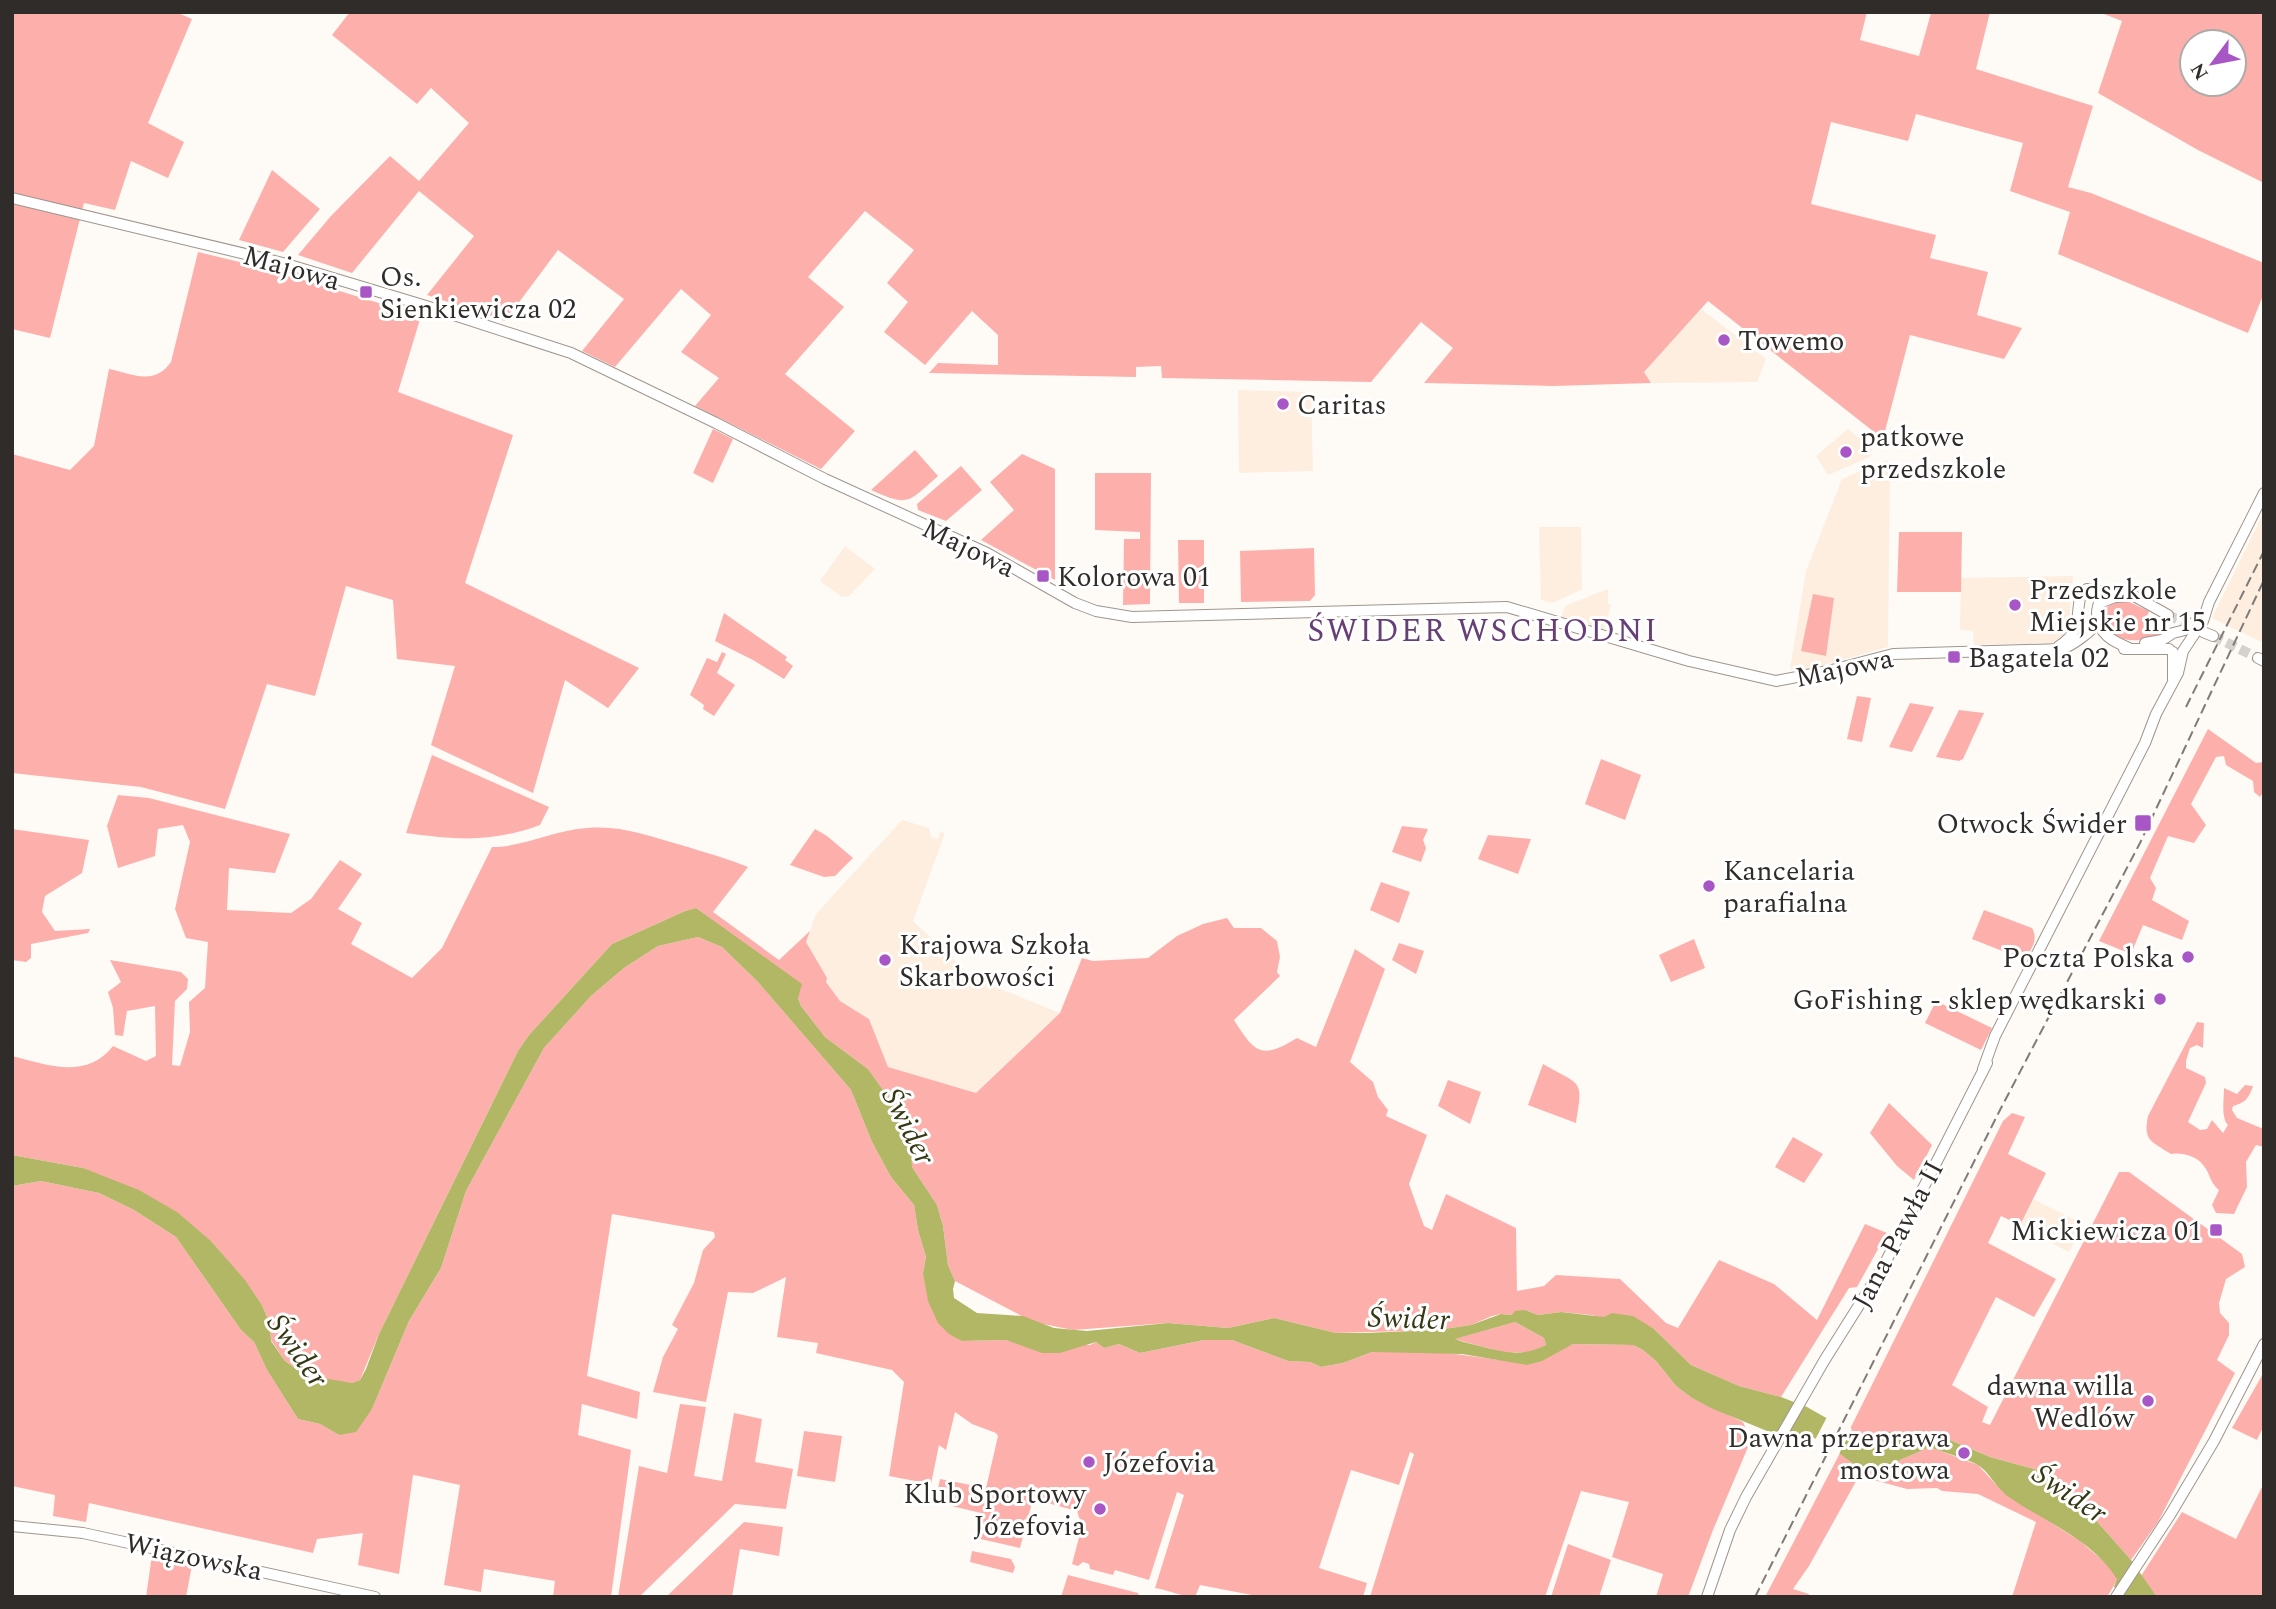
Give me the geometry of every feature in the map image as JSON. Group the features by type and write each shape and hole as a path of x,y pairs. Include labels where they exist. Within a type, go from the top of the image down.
{"street":[{"name":"Majowa","path":"12,198 283,263 571,353 825,479 987,553 1075,603 1096,611 1132,617 1507,607 1689,661 1776,681 1893,654 2049,650"},
{"path":"2078,623 2082,629 2088,630 2111,647 2178,649 2200,627 2220,579 2264,493"},
{"path":"2049,650 2068,639 2078,623 2081,594 2087,589 2126,590 2168,615"},
{"path":"2095,591 2100,596 2098,622 2102,631 2112,640 2131,648 2162,640 2205,613"},
{"path":"2099,603 2119,596 2136,597"},
{"path":"2049,650 2068,647 2098,622"},
{"path":"2175,633 2185,636 2178,649"},
{"name":"Jana Pawła II","path":"1706,1597 1730,1530 1804,1395 1883,1267 1983,1069 1999,1044 2001,1028 2050,930 2060,922 2072,890 2146,743 2173,680 2178,649 2167,640 2175,633"},
{"path":"2116,1597 2214,1441 2264,1343"},
{"name":"Wiązowska","path":"12,1526 83,1532 375,1597"}],"shaded area":[{"path":"12,12 176,12 192,19 148,123 184,142 168,178 131,161 115,210 84,203 50,338 12,329"},
{"path":"350,12 1867,12 1860,40 1919,56 1931,13 1928,12 1990,12 1976,69 2093,106 2068,187 2091,193 2264,263 2264,293 2248,333 2058,254 2070,212 2010,191 2023,143 1916,114 1908,141 1831,122 1811,204 1936,235 1930,258 1988,272 1977,315 2022,328 2004,359 1910,335 1883,439 1708,301 1644,372 1651,383 1554,386 1424,383 1453,348 1421,322 1371,382 1162,378 1161,366 1136,367 1136,377 929,373 938,363 998,365 998,335 972,311 925,365 884,332 908,302 887,283 914,250 865,211 808,277 844,307 785,374 855,431 821,469 695,406 719,378 681,352 711,315 681,289 615,367 582,351 624,299 558,250 505,321 427,295 474,236 419,191 352,273 298,255 331,216 390,156 419,181 469,123 431,88 417,104 332,35"},
{"path":"2099,12 2264,12 2264,183 2198,150 2098,93 2122,21"},
{"path":"272,170 320,209 283,252 239,240"},
{"path":"198,252 268,269 421,316 398,392 513,435 465,583 639,668 608,708 565,680 533,793 431,745 455,666 397,659 393,600 346,586 315,696 267,684 225,809 141,787 12,773 12,454 70,470 94,446 109,369 150,376 158,374 171,362"},
{"path":"1701,309 1766,359 1757,382 1651,383 1643,372"},
{"path":"1238,390 1311,392 1313,471 1239,473"},
{"path":"713,429 733,439 713,483 693,473"},
{"name":"patkowe przedszkole","path":"1848,429 1872,448 1870,457 1828,475 1816,456"},
{"path":"915,450 938,476 908,500 894,499 871,490"},
{"path":"1022,454 1055,469 1055,580 981,540 1014,510 990,482"},
{"path":"1887,460 1890,466 1888,647 1799,672 1790,669 1806,571 1842,479"},
{"path":"961,466 982,490 946,521 918,510 917,504"},
{"path":"1095,473 1151,473 1150,604 1123,605 1124,539 1140,539 1140,532 1095,530"},
{"path":"2264,512 2264,643 2212,618"},
{"path":"1539,527 1581,527 1582,589 1553,603 1541,600"},
{"path":"1899,532 1962,532 1961,592 1897,592"},
{"path":"1178,540 1204,540 1204,603 1179,603"},
{"path":"845,546 875,569 849,596 842,597 820,581"},
{"path":"1314,548 1315,595 1310,601 1241,602 1240,551"},
{"name":"Przedszkole Miejskie nr 15","path":"2073,576 2068,631 2065,637 2056,643 1974,645 1973,631 1960,630 1961,578"},
{"path":"1608,589 1608,604 1611,605 1604,630 1562,618 1567,605"},
{"path":"1813,594 1834,598 1826,656 1801,651"},
{"path":"2127,601 2149,611 2147,617 2161,628 2161,634 2146,639 2126,640 2107,630 2104,617 2106,608 2114,603"},
{"path":"724,613 787,657 785,660 793,666 784,679 715,641"},
{"path":"722,652 726,654 717,673 735,685 714,716 690,695 707,658 717,662"},
{"path":"1857,696 1871,698 1862,742 1847,739"},
{"path":"1910,703 1934,707 1912,752 1889,747"},
{"path":"1959,710 1984,713 1963,759 1959,761 1936,757"},
{"path":"2208,729 2256,763 2264,762 2264,791 2260,797 2254,792 2253,781 2226,765 2224,756 2216,757 2191,804 2206,825 2194,843 2168,836 2150,878 2156,888 2152,900 2189,921 2182,940 2143,925 2131,954 2099,941"},
{"path":"432,755 549,807 540,825 505,835 474,838 406,833"},
{"path":"1601,759 1641,775 1625,820 1585,804"},
{"path":"118,795 149,798 290,834 275,873 229,868 227,910 291,913 311,899 340,860 362,874 338,909 362,923 351,944 412,978 442,948 492,847 516,844 575,829 612,828 646,835 731,861 748,867 713,912 779,960 810,931 806,942 827,978 826,982 840,1001 869,1019 888,1067 976,1093 1060,1013 1082,958 1093,961 1148,958 1177,936 1203,924 1227,918 1234,928 1261,928 1277,941 1280,957 1277,972 1280,976 1234,1020 1254,1046 1267,1051 1297,1038 1316,1047 1355,949 1385,969 1350,1062 1373,1082 1378,1097 1388,1110 1386,1116 1427,1135 1409,1184 1424,1226 1432,1230 1446,1194 1516,1228 1517,1291 1544,1286 1556,1275 1620,1279 1666,1323 1678,1328 1719,1260 1774,1284 1817,1320 1865,1224 1887,1233 1857,1287 1849,1288 1781,1397 1739,1386 1691,1365 1654,1329 1591,1315 1561,1312 1538,1315 1525,1310 1512,1315 1492,1316 1471,1325 1437,1330 1336,1333 1274,1318 1228,1328 1168,1323 1073,1330 1033,1322 955,1281 948,1265 943,1226 937,1205 912,1167 911,1140 904,1119 868,1069 825,1037 798,998 742,942 696,908 612,944 529,1035 518,1051 379,1334 360,1380 352,1383 322,1380 305,1375 285,1361 271,1340 270,1324 262,1305 212,1242 83,1168 12,1155 12,1056 66,1067 91,1063 103,1057 113,1046 146,1061 156,1056 155,1006 127,1011 123,1036 115,1035 113,1008 108,992 121,982 110,960 181,972 188,979 187,989 175,1001 172,1065 180,1066 190,1032 189,1002 205,988 208,942 186,938 175,909 190,842 183,825 158,829 155,856 118,868 107,826"},
{"name":"Krajowa Szkoła Skarbowości","path":"902,820 929,828 931,837 938,839 940,832 945,833 913,921 973,978 1060,1013 976,1093 887,1067 869,1019 840,1001 826,982 806,942 816,914"},
{"path":"1402,826 1428,829 1423,840 1426,848 1421,862 1392,852"},
{"path":"12,829 89,840 82,873 45,896 42,912 55,931 90,929 88,933 31,944 31,958 26,962 12,960"},
{"path":"815,829 853,858 835,876 824,877 790,865"},
{"path":"1488,835 1531,839 1518,874 1478,859"},
{"path":"1381,882 1410,892 1399,923 1370,910"},
{"path":"696,908 802,984 798,998 801,1006 825,1037 868,1069 904,1119 911,1140 912,1167 937,1205 943,1226 948,1265 955,1281 954,1298 977,1313 1023,1316 1054,1328 1087,1331 1168,1323 1228,1328 1274,1318 1336,1333 1437,1330 1471,1325 1501,1314 1512,1315 1515,1311 1525,1310 1538,1315 1561,1312 1604,1317 1612,1313 1633,1316 1654,1329 1691,1365 1739,1386 1807,1407 1849,1431 1851,1436 1859,1439 1868,1434 1891,1432 1936,1434 1990,1457 2041,1471 2086,1509 2131,1560 2157,1597 2126,1597 2114,1587 2117,1579 2094,1552 2006,1495 1976,1464 1930,1447 1900,1460 1885,1471 1855,1465 1824,1442 1809,1436 1789,1440 1692,1398 1676,1386 1656,1361 1633,1345 1573,1344 1542,1361 1527,1365 1462,1354 1372,1352 1343,1363 1321,1367 1310,1362 1288,1361 1232,1340 1204,1340 1140,1353 1119,1344 1104,1348 1096,1342 1060,1353 1042,1353 1006,1340 962,1341 949,1334 938,1323 928,1301 923,1273 926,1257 914,1205 891,1177 872,1142 851,1090 758,982 722,947 698,937 658,946 624,968 591,996 544,1048 466,1191 441,1268 409,1321 372,1409 356,1432 339,1435 320,1424 298,1419 267,1370 254,1342 241,1330 176,1237 134,1210 99,1193 41,1181 12,1186 12,1155 83,1168 139,1190 177,1212 212,1242 245,1280 262,1305 270,1324 271,1341 285,1361 305,1375 352,1383 360,1380 379,1334 518,1051 529,1035 612,944","holes":["1515,1322 1544,1338 1546,1345 1519,1353 1495,1350 1455,1339"]},
{"path":"1984,910 2032,928 2034,940 2025,960 1972,939"},
{"path":"698,937 722,947 758,982 851,1090 872,1142 891,1177 914,1205 926,1257 923,1273 962,1341 1006,1340 1020,1344 1090,1345 1096,1342 1104,1348 1119,1344 1140,1353 1204,1340 1232,1340 1288,1361 1310,1362 1321,1367 1343,1363 1372,1352 1441,1352 1500,1360 1561,1349 1573,1344 1633,1345 1656,1361 1676,1386 1692,1398 1743,1422 1751,1440 1688,1597 1656,1597 1663,1574 1612,1557 1629,1502 1581,1491 1545,1597 1370,1597 1414,1454 1410,1452 1399,1485 1351,1470 1319,1568 1367,1583 1363,1597 1262,1597 1200,1585 1195,1597 1155,1588 1184,1495 1177,1492 1149,1580 1115,1570 1113,1575 1090,1569 1089,1564 1083,1562 1078,1566 1072,1564 1082,1526 1077,1511 1033,1499 1020,1548 976,1538 981,1513 935,1502 940,1479 986,1488 998,1436 996,1433 972,1424 955,1412 946,1450 939,1445 931,1484 889,1476 904,1382 892,1370 816,1353 818,1343 777,1337 786,1277 753,1293 728,1292 706,1402 653,1392 663,1357 678,1329 672,1325 694,1283 703,1250 715,1237 714,1232 612,1214 587,1376 640,1392 637,1419 582,1404 578,1435 631,1450 611,1597 553,1597 555,1581 484,1569 481,1592 444,1585 460,1485 419,1476 413,1475 399,1574 358,1565 363,1533 317,1539 313,1553 89,1503 86,1522 53,1516 55,1495 12,1486 12,1186 41,1181 99,1193 134,1210 176,1237 241,1330 254,1342 267,1370 298,1419 320,1424 339,1435 361,1421 372,1409 409,1321 441,1268 466,1191 544,1048 591,996 624,968 658,946"},
{"path":"1694,939 1705,968 1671,982 1659,955"},
{"path":"1399,943 1424,951 1416,974 1392,960"},
{"path":"1936,1001 1992,1028 1981,1050 1925,1023"},
{"path":"2197,1022 2204,1023 2203,1048 2197,1045 2190,1048 2186,1068 2205,1077 2206,1083 2188,1122 2200,1130 2207,1129 2212,1120 2223,1133 2228,1125 2224,1113 2224,1088 2237,1094 2245,1085 2253,1086 2250,1094 2244,1102 2233,1106 2232,1110 2237,1118 2264,1127 2264,1147 2256,1145 2246,1162 2247,1187 2234,1214 2216,1213 2212,1205 2219,1190 2206,1168 2197,1159 2188,1155 2171,1154 2150,1140 2147,1131 2148,1116"},
{"path":"1543,1064 1577,1085 1580,1098 1576,1123 1528,1105"},
{"path":"1448,1080 1481,1092 1470,1124 1438,1106"},
{"path":"1889,1103 1932,1145 1914,1180 1897,1166 1870,1133"},
{"path":"2012,1113 2025,1117 2008,1154 2046,1173 2020,1225 2001,1216 1988,1243 2056,1279 2034,1317 1996,1297 1952,1385 1988,1407 1982,1422 1990,1425 2119,1172 2129,1172 2242,1254 2245,1267 2226,1279 2219,1303 2220,1313 2229,1323 2229,1335 2217,1360 2235,1373 2158,1522 2131,1560 2086,1509 2041,1471 1990,1457 1936,1434 1891,1432 1859,1439 1850,1436 1849,1431 2003,1121"},
{"path":"1793,1137 1823,1154 1804,1183 1775,1167"},
{"path":"2033,1199 2083,1224 2069,1252 2019,1226"},
{"path":"1515,1322 1544,1338 1546,1345 1532,1352 1506,1353 1454,1339"},
{"path":"2264,1372 2264,1425 2257,1440 2232,1428"},
{"path":"680,1404 706,1407 694,1476 722,1481 734,1413 762,1419 755,1462 793,1469 786,1509 735,1504 639,1597 618,1597 639,1466 667,1473"},
{"path":"804,1431 842,1436 835,1482 797,1476"},
{"path":"1930,1447 1978,1465 2003,1492 2080,1541 2108,1565 2118,1579 2107,1597 2012,1597 2036,1522 1978,1494 1942,1491 1937,1488 1907,1489 1859,1476 1809,1566 1793,1589 1809,1594 1808,1597 1765,1597 1840,1453 1855,1465 1885,1471 1900,1460"},
{"path":"2264,1483 2264,1597 2157,1597 2141,1576 2182,1512 2236,1539"},
{"path":"744,1522 783,1527 779,1556 740,1549 732,1597 666,1597"},
{"path":"1568,1544 1611,1560 1599,1597 1551,1597"},
{"path":"972,1551 1011,1559 1015,1567 1013,1573 970,1562"},
{"path":"152,1555 192,1565 186,1597 146,1597"},
{"path":"1068,1575 1138,1593 1140,1597 1061,1597"}],"pier":[{"path":"1828,1415 1852,1429 1838,1456 1814,1442"}],"tunnel":[{"path":"2168,615 2197,629"},
{"path":"2213,636 2258,658"}],"railway":[{"path":"2186,707 2264,551"},
{"path":"1755,1597 2000,1110 2140,843 2264,580"}],"place":[{"name":"Os. Sienkiewicza 02","path":"366,292"},
{"name":"Towemo","path":"1724,340"},
{"name":"Caritas","path":"1283,404"},
{"name":"patkowe przedszkole","path":"1846,452"},
{"name":"Kolorowa 01","path":"1043,576"},
{"name":"Przedszkole Miejskie nr 15","path":"2015,605"},
{"name":"Bagatela 02","path":"1954,657"},
{"name":"Otwock Świder","path":"2143,823"},
{"name":"Kancelaria parafialna","path":"1709,886"},
{"name":"Poczta Polska","path":"2188,957"},
{"name":"Krajowa Szkoła Skarbowości","path":"885,960"},
{"name":"GoFishing - sklep wędkarski","path":"2160,999"},
{"name":"Mickiewicza 01","path":"2216,1230"},
{"name":"dawna willa Wedlów","path":"2148,1401"},
{"name":"Dawna przeprawa mostowa","path":"1964,1453"},
{"name":"Józefovia","path":"1089,1462"},
{"name":"Klub Sportowy Józefovia","path":"1100,1509"}],"district":[{"name":"ŚWIDER WSCHODNI","path":"1483,630"}],"water label":[{"name":"Świder","path":"909,1126"},
{"name":"Świder","path":"1409,1318"},
{"name":"Świder","path":"298,1350"},
{"name":"Świder","path":"2070,1493"}]}
